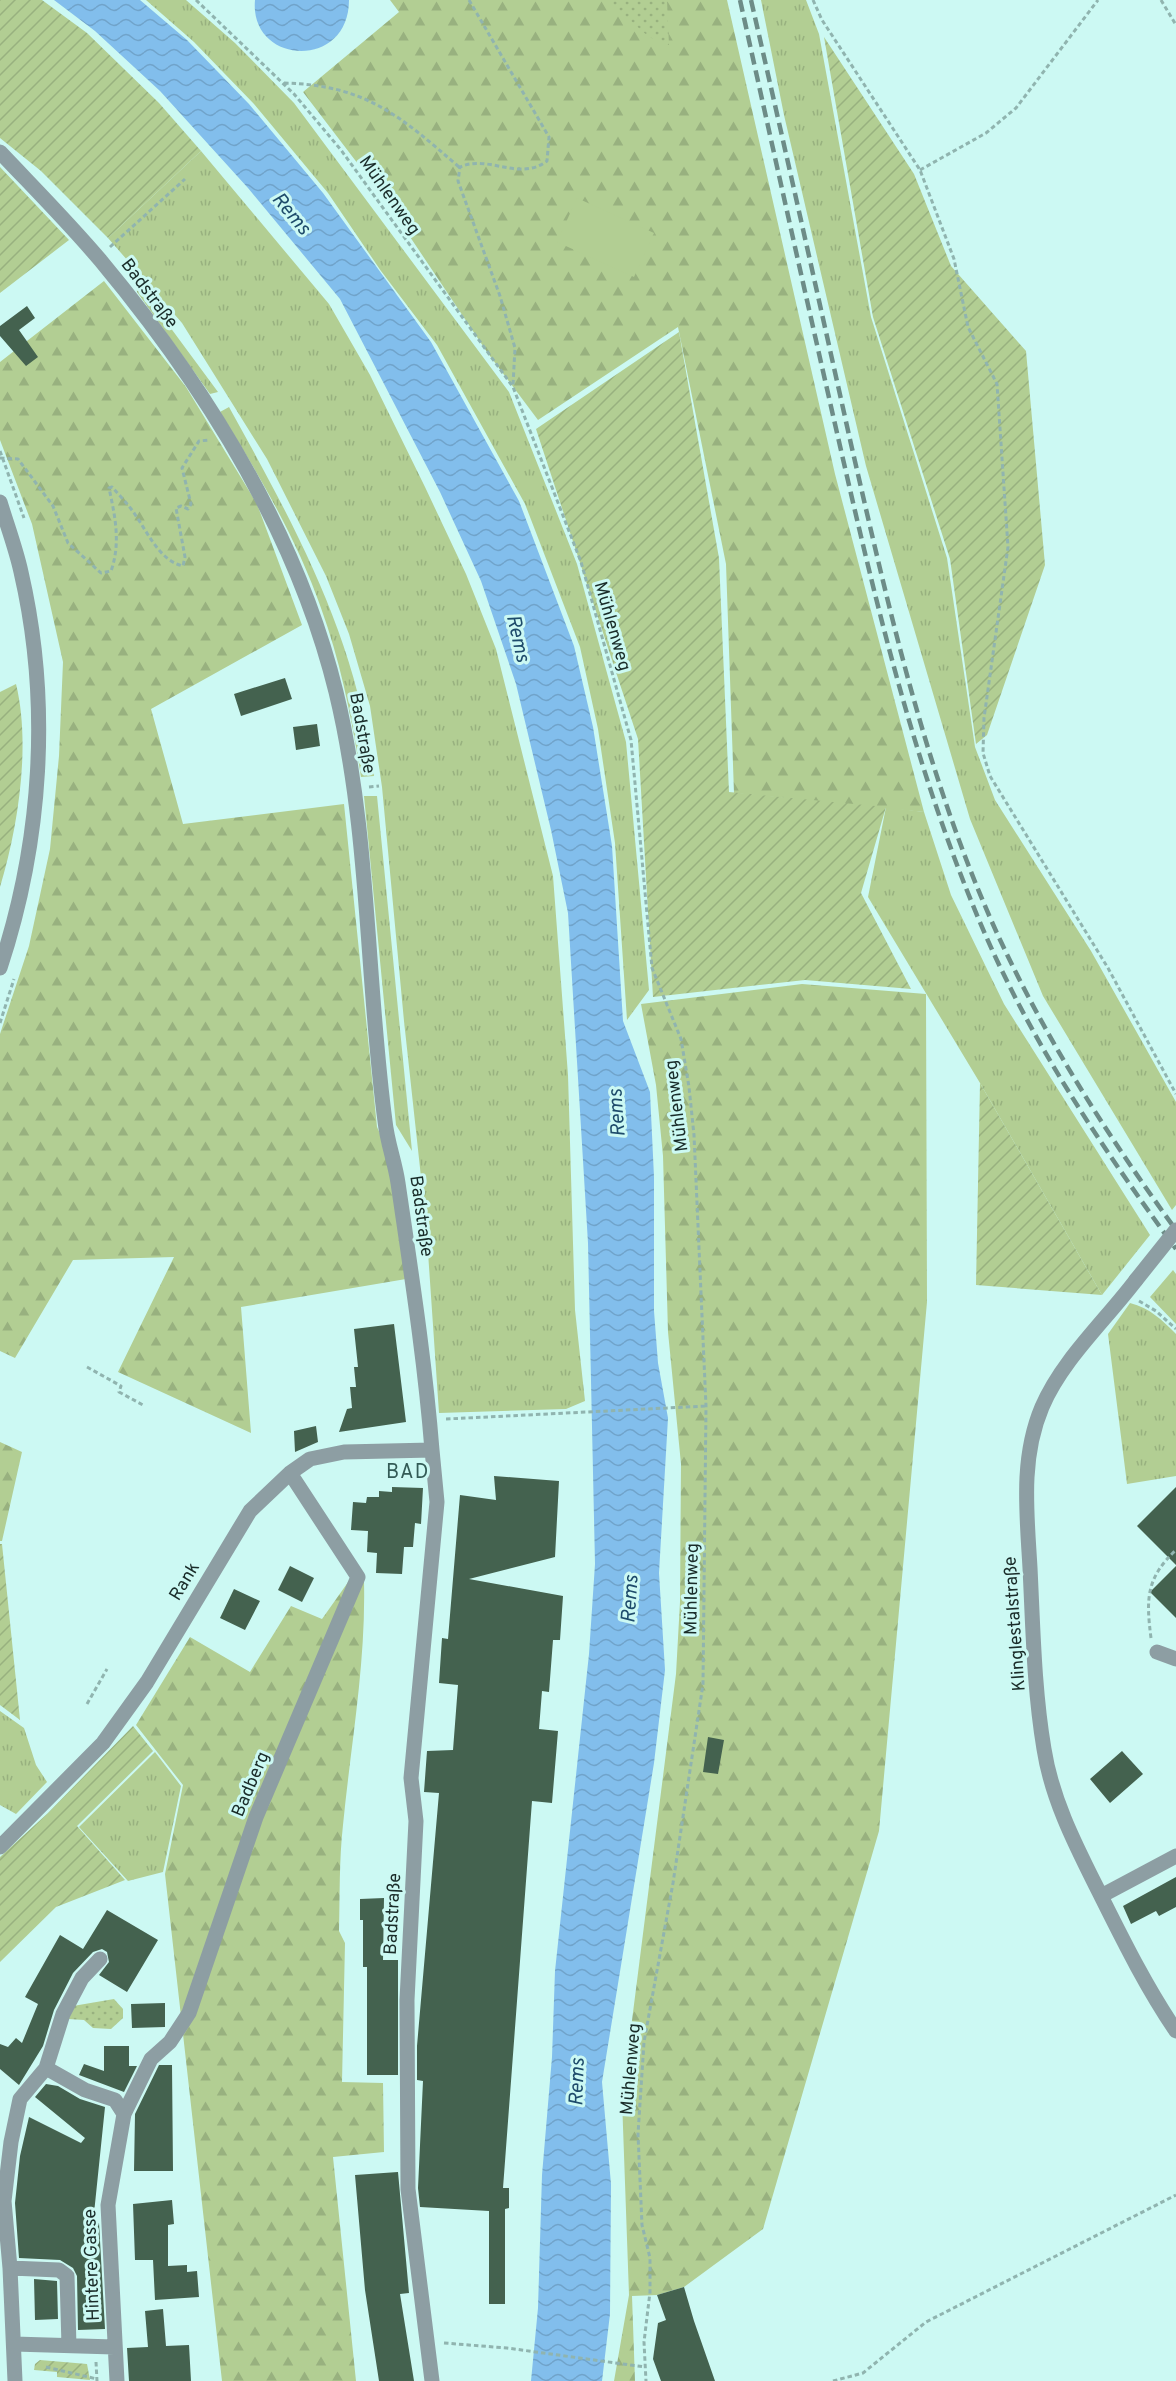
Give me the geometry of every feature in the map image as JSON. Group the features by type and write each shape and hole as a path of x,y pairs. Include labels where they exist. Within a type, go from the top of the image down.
{"street":[{"name":"Badstraße","path":"0,152 98,258 141,311 225,437 268,510 304,586 336,693 357,811 385,1124 397,1178 430,1420"},
{"path":"0,502 21,572 32,634 39,694 40,749 35,803 24,874 0,968"},
{"name":"Klinglestalstraße","path":"1176,1230 1057,1380 1043,1406 1028,1459 1026,1492 1036,1672 1044,1750 1054,1790 1070,1833 1101,1896 1136,1965 1176,2031"},
{"path":"430,1420 432,1450"},
{"name":"Badstraße","path":"432,1450 437,1502 411,1778 416,1821 406,2000 408,2189 432,2381"},
{"name":"Rank","path":"0,1846 103,1743 147,1682 250,1511 290,1473 310,1459 344,1452 432,1450"},
{"name":"Badberg","path":"124,2114 150,2059 170,2042 189,2013 256,1817 358,1577 290,1473"},
{"path":"1157,1652 1176,1659"},
{"path":"1101,1896 1176,1856"},
{"path":"9,2373 14,2344 10,2268 3,2226 4,2201 11,2142 20,2099 46,2068 63,2014 82,1978 100,1959"},
{"path":"46,2068 85,2090 115,2100 124,2114"},
{"name":"Hintere Gasse","path":"117,2381 108,2205 124,2114"},
{"path":"10,2268 59,2270 67,2276 69,2346"},
{"path":"14,2344 114,2347"}],"path":[{"name":"Mühlenweg","path":"196,0 283,83 341,150 513,387 581,562 631,740 652,968 681,1039 689,1087 694,1135 706,1406 703,1684 673,1883 644,2042 638,2134 642,2224 650,2258 650,2292 644,2342 646,2381"},
{"path":"460,167 470,162 510,170 532,169 548,161 549,149 549,137 469,0"},
{"path":"813,0 822,21 920,170 954,259 968,327 996,384 1008,547 984,717 983,753 990,776 1108,968 1176,1094"},
{"path":"920,170 1000,123 1016,108 1098,0"},
{"path":"1161,0 1176,25"},
{"path":"283,83 316,84 350,91 379,104 410,125 460,167"},
{"path":"460,167 458,181 500,296 515,348 513,387"},
{"path":"110,247 185,179"},
{"path":"0,458 18,459 53,506 68,543 101,573 111,571 118,553 115,513 109,488 112,487 135,514 153,542 174,564 183,566 185,557 176,508 181,506 188,509 190,504 182,468 199,441 225,437"},
{"path":"1125,1295 1156,1311 1176,1329"},
{"path":"87,1367 122,1386 119,1392 143,1405"},
{"path":"430,1420 706,1406"},
{"path":"1157,1652 1151,1640 1147,1598 1154,1576 1176,1550"},
{"path":"87,1704 107,1669"},
{"path":"833,2381 863,2373 926,2322 1176,2195"},
{"path":"426,2343 507,2348 645,2367"},
{"path":"46,2367 97,2380 96,2361"}],"green space":[{"path":"0,0 42,0 87,33 159,103 201,151 108,238 41,171 0,138"},
{"path":"146,0 186,0 235,43 294,103 509,392 577,564 626,742 649,990 627,1020 615,843 598,729 580,647 525,504 437,345 381,271 328,193 254,104 194,42"},
{"path":"390,0 727,0 835,474 924,812 734,793 726,564 678,327 538,420 487,352 384,198 303,92 399,12"},
{"path":"607,0 667,0 669,45 649,37"},
{"path":"761,0 806,0 819,34 871,317 947,558 975,747 995,800 1091,951 1176,1102 1176,1205 1172,1210 1043,996 970,819 866,466 784,115"},
{"path":"824,37 914,174 951,266 1026,351 1045,565 987,735 976,744 950,559 873,317"},
{"path":"201,151 329,304 370,375 425,487 466,574 496,649 553,876 568,1075 575,1310 585,1401 566,1409 439,1413 426,1223 382,787 370,706 349,634 326,576 267,459 182,323 108,238"},
{"path":"0,167 69,240 0,293"},
{"path":"577,198 654,233 634,277 557,242"},
{"path":"104,281 186,387 257,504 302,625 151,709 183,824 344,804 377,1127 399,1176 406,1279 241,1307 251,1433 118,1372 174,1257 73,1260 15,1358 0,1351 0,1034 29,946 50,849 59,756 63,662 32,524 0,440 0,362"},
{"path":"136,281 218,392 210,394 137,292"},
{"path":"679,332 719,558 729,792 886,807 861,893 911,989 805,980 653,997 638,739 536,429"},
{"path":"229,407 300,540 338,629 365,724 374,776 361,777 350,713 328,629 289,532 220,412"},
{"path":"16,684 22,733 20,786 12,839 0,887 0,692"},
{"path":"364,796 377,796 412,1151 396,1125"},
{"path":"886,807 924,812 951,895 1004,1004 1150,1235 1102,1295 980,1083 868,897"},
{"path":"802,984 926,994 927,1302 879,1831 763,2229 684,2287 657,2295 632,2296 635,2381 614,2381 629,2295 622,2099 676,1674 680,1602 681,1464 668,1332 663,1156 656,1085 641,1004"},
{"path":"980,1083 1102,1295 976,1285"},
{"path":"1173,1270 1176,1274 1176,1324 1150,1297"},
{"path":"1130,1303 1150,1311 1176,1334 1176,1476 1127,1484 1108,1334"},
{"path":"0,1442 22,1452 2,1541 0,1541"},
{"path":"0,1544 2,1544 20,1720 0,1705"},
{"path":"351,1578 364,1581 364,1612 363,1643 341,1851 339,1931 345,1943 342,2082 383,2083 384,2152 333,2157 356,2381 222,2381 165,1874 183,1785 136,1725 190,1637 250,1672 291,1606 322,1619"},
{"path":"0,1711 24,1728 36,1765 47,1782 16,1814 0,1805"},
{"path":"133,1726 153,1751 77,1826 125,1880 56,1907 0,1962 0,1857 48,1813"},
{"path":"155,1752 181,1786 163,1872 128,1881 79,1827"},
{"path":"114,1999 123,2009 123,2018 111,2029 93,2028 84,2020 68,2019 73,2006"},
{"path":"40,2360 87,2364 90,2380 57,2377 57,2372 34,2370 35,2364"}],"water":[{"name":"Rems","path":"54,0 140,0 187,40 249,104 323,193 431,342 519,501 574,646 593,727 612,846 623,1021 650,1092 654,1177 654,1311 658,1363 668,1418 659,1573 665,1670 654,1763 602,2082 611,2184 610,2314 602,2381 531,2381 538,2308 542,2175 552,2057 555,1971 589,1654 595,1564 588,1243 568,913 551,830 516,684 481,581 440,492 340,299 248,188 160,91 95,31"},
{"path":"255,0 349,0 345,23 333,39 318,48 300,51 282,47 267,37 257,22"}],"building":[{"path":"27,306 35,318 19,330 38,357 26,366 0,336 0,326"},
{"path":"285,678 292,699 241,716 234,694"},
{"path":"317,724 320,746 296,750 293,727"},
{"path":"394,1324 406,1422 339,1432 347,1409 352,1408 350,1387 356,1387 354,1367 358,1367 354,1329"},
{"path":"316,1426 318,1442 295,1452 294,1431"},
{"path":"494,1476 559,1481 555,1557 469,1579 563,1596 560,1640 553,1640 549,1692 542,1691 539,1729 558,1731 552,1803 532,1801 503,2188 509,2188 509,2208 505,2209 505,2304 489,2304 489,2211 420,2207 418,2188 423,2081 417,2080 417,2046 439,1793 424,1792 427,1751 453,1750 458,1685 439,1683 442,1638 448,1639 460,1495 496,1500"},
{"path":"392,1487 423,1488 421,1524 415,1523 413,1547 404,1547 402,1574 376,1573 377,1553 367,1552 368,1531 351,1530 353,1502 366,1503 367,1497 379,1497 379,1491 392,1492"},
{"path":"1176,1487 1176,1565 1137,1526"},
{"path":"290,1566 314,1578 302,1602 278,1590"},
{"path":"1176,1566 1176,1618 1150,1592"},
{"path":"234,1589 260,1601 245,1630 220,1618"},
{"path":"708,1737 724,1740 718,1774 703,1772"},
{"path":"1122,1751 1143,1774 1110,1803 1090,1779"},
{"path":"1176,1877 1176,1907 1159,1916 1156,1911 1131,1924 1123,1906"},
{"path":"384,1898 383,1960 398,1960 398,2075 367,2075 367,1967 363,1967 363,1920 360,1920 360,1899"},
{"path":"107,1910 158,1940 127,1992 99,1975 109,1962 107,1952 102,1949 93,1952 73,1973 54,2010 43,2046 19,2085 0,2069 0,2044 8,2047 16,2038 22,2043 38,2004 25,1997 60,1935 83,1949"},
{"path":"165,2003 165,2027 132,2028 131,2004"},
{"path":"104,2046 129,2046 129,2066 137,2066 124,2092 79,2075 84,2064 104,2071"},
{"path":"159,2065 172,2065 173,2171 134,2171 135,2114"},
{"path":"46,2084 58,2086 80,2099 105,2107 93,2223 99,2223 105,2329 78,2330 77,2276 73,2268 60,2260 19,2258 15,2203 20,2156 29,2117 81,2143 85,2138 35,2097"},
{"path":"398,2172 409,2293 400,2294 414,2381 379,2381 365,2290 355,2175"},
{"path":"172,2200 174,2224 168,2225 168,2266 187,2265 187,2272 197,2271 199,2297 155,2300 153,2260 135,2260 133,2204"},
{"path":"34,2279 57,2281 58,2319 35,2320"},
{"path":"684,2287 715,2381 661,2381 653,2359 658,2323 666,2320 657,2295"},
{"path":"163,2309 166,2346 189,2345 191,2381 129,2381 127,2348 148,2347 145,2311"}],"railway":[{"path":"740,0 869,570 901,693 939,815 985,934 1026,1017 1072,1097 1122,1174 1176,1249"},
{"path":"751,0 895,630 929,752 949,813 996,931 1035,1010 1078,1085 1176,1230"}],"district":[{"name":"BAD","path":"408,1471"}]}
